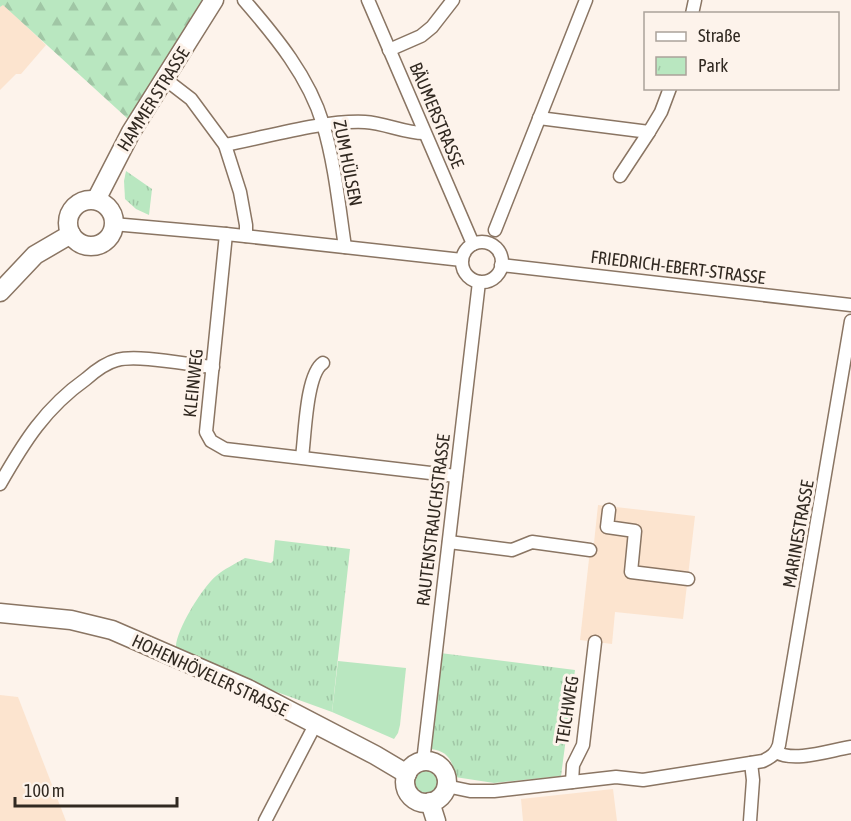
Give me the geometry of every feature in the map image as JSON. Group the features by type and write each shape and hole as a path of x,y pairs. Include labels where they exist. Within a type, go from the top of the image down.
{"street":[{"name":"HAMMER STRASSE","path":"96,200 131,132 214,0"},
{"name":"ZUM HÜLSEN","path":"244,0 287,52 311,95 324,125 345,247"},
{"name":"BÄUMERSTRASSE","path":"368,0 473,244"},
{"path":"389,50 421,36 432,27 453,0"},
{"path":"495,230 586,0"},
{"path":"165,79 191,99 225,145 240,192 246,236"},
{"path":"620,176 650,132 669,90"},
{"path":"539,118 650,132"},
{"path":"225,145 324,125 363,122 424,133"},
{"path":"96,200 109,209 113,224 109,236 99,244 86,245 74,239 70,234 68,216 74,207 84,201 96,200"},
{"path":"113,224 462,260"},
{"path":"0,292 35,255 70,234"},
{"name":"KLEINWEG","path":"226,234 206,432 211,441 225,449 456,476"},
{"path":"484,243 499,252 501,265 494,278 479,282 468,277 462,266 462,260 468,248 473,244 484,243"},
{"name":"FRIEDRICH-EBERT-STRASSE","path":"501,265 851,305"},
{"name":"RAUTENSTRAUCHSTRASSE","path":"423,762 479,282"},
{"name":"MARINESTRASSE","path":"776,752 811,564 851,321"},
{"path":"0,484 37,424 67,392 102,366 117,360 134,358 213,367"},
{"path":"302,457 312,380 318,366 323,363"},
{"path":"609,510 607,527 635,531 631,572 688,579"},
{"path":"449,542 512,550 532,542 590,550"},
{"name":"HOHENHÖVELER STRASSE","path":"0,613 71,620 112,630 248,689 407,774"},
{"name":"TEICHWEG","path":"572,782 573,765 583,745 595,642"},
{"path":"265,821 315,725"},
{"path":"446,786 470,791 494,791 616,777 643,780 763,761 776,752 788,757 800,757 851,747"},
{"path":"423,762 436,764 441,768 446,786 440,797 423,803 412,798 406,787 407,774 413,766 423,762"},
{"path":"750,763 753,780 750,821"},
{"path":"430,802 436,821"}],"shaded area":[{"path":"3,4 46,45 21,74 16,74 0,90 0,7"},
{"path":"598,505 695,516 683,619 615,612 612,644 580,640 590,550 594,543"},
{"path":"0,695 18,697 66,821 0,821"},
{"path":"613,789 617,821 523,821 521,799"}],"green space":[{"path":"0,0 202,0 128,119 3,5 0,7"},
{"path":"126,171 152,189 149,215 136,209 125,199"},
{"path":"275,540 350,549 332,712 252,683 176,647 185,620 210,582 222,571 245,558 271,563"},
{"path":"440,653 575,670 561,776 494,783 455,777 449,758 442,752 431,749"},
{"path":"338,661 406,668 400,725 394,739 332,712"},
{"path":"426,771 434,774 437,782 434,790 426,793 418,790 415,782 418,774"}]}
